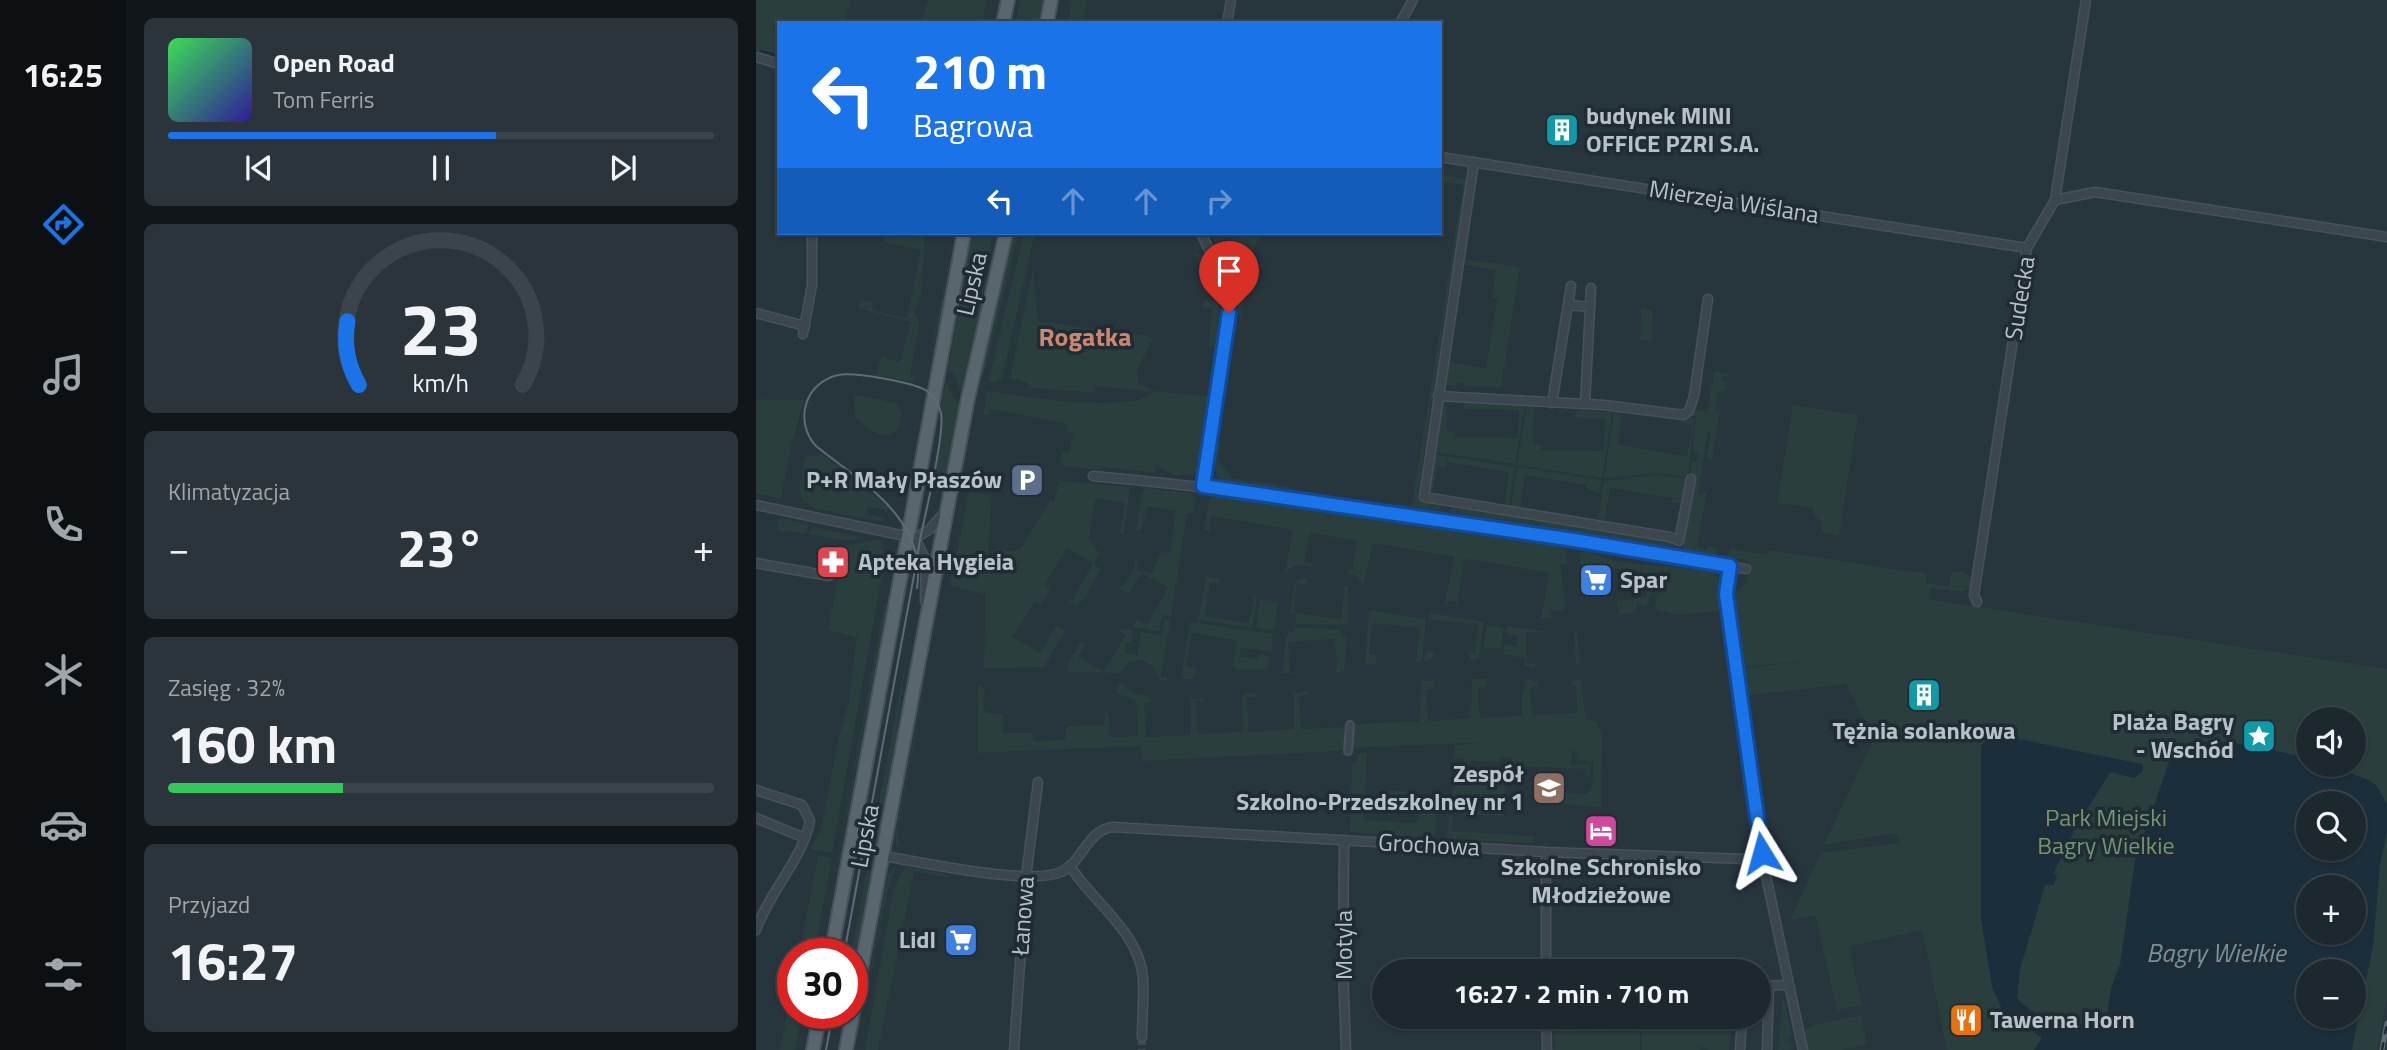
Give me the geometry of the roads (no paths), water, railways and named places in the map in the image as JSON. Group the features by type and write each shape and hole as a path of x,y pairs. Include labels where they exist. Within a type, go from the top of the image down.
{"main road":[{"path":"1003,21 1008,0"},
{"path":"1047,21 1051,0"},
{"name":"Lipska","path":"834,938 911,537 964,235"},
{"name":"Lipska","path":"846,1050 968,398 1006,235"},
{"path":"813,1050 817,1029"}],"street":[{"path":"1227,21 1231,0"},
{"path":"1401,21 1413,0"},
{"name":"Sudecka","path":"1977,602 1976,586 2027,248 2055,200 2086,0"},
{"path":"756,57 777,63"},
{"name":"Mierzeja Wiślana","path":"1442,157 2027,248"},
{"path":"1474,162 1424,497 1670,537 1678,541 1691,479"},
{"path":"2055,200 2095,192 2387,237"},
{"path":"756,313 804,330 812,285 812,235"},
{"path":"1202,235 1226,285 1230,303 1203,486"},
{"path":"1552,403 1571,286"},
{"path":"1585,404 1591,288"},
{"path":"1438,396 1585,404 1678,415 1689,411 1708,299"},
{"path":"1567,305 1590,307"},
{"path":"1093,475 1203,486 1574,540 1746,569"},
{"path":"756,505 911,537 929,530 947,510"},
{"name":"Lipska","path":"911,537 926,561 923,629"},
{"path":"756,563 829,576"},
{"path":"1730,566 1726,594 1762,857 1803,1050"},
{"path":"1348,751 1350,725"},
{"name":"Łanowa","path":"1014,1050 1026,877 1038,782"},
{"path":"756,790 802,805 810,821 805,838 769,899 756,930"},
{"path":"756,818 805,838"},
{"name":"Grochowa","path":"1070,866 1097,832 1113,827 1546,852 1747,859 1762,857"},
{"name":"Motyla","path":"1344,841 1343,968 1346,1050"},
{"path":"1546,852 1546,959"},
{"path":"883,856 1026,877 1052,874 1070,866 1127,936 1135,954 1143,976 1142,1038"},
{"path":"1771,986 1789,985"},
{"path":"1546,1029 1547,1050"},
{"path":"1740,1050 1741,1029"},
{"path":"1767,1050 1768,1029"}],"water":[{"name":"Bagry Wielkie","path":"1989,737 2024,740 2142,764 2143,771 2134,778 2110,772 2073,833 2054,872 2057,877 2053,885 2045,885 2020,969 2017,998 2035,1013 2058,1022 2083,1025 2106,1021 2111,988 2120,965 2135,860 2173,751 2200,742 2218,742 2296,755 2296,777 2361,777 2376,785 2387,804 2387,833 2380,864 2373,946 2366,981 2366,959 2296,959 2296,1029 2356,1029 2352,1050 2034,1050 2042,1038 2002,1010 1992,986 1981,919 1981,746"}],"waterway":[{"path":"761,51 777,55"}],"tunnel":[{"path":"1142,1037 1142,1050"}],"tram line":[{"path":"846,374 897,381 927,391 936,401 941,413 941,424 917,561 912,542 902,522 888,505 816,446 809,436 805,426 806,404 817,386 826,379 846,374"},
{"path":"847,938 917,561"},
{"path":"917,561 917,588"},
{"path":"826,1050 830,1029"}],"railway":[{"path":"2382,1050 2387,1023"}],"place":[{"name":"budynek MINI OFFICE PZRI S.A.","path":"1562,130"},
{"name":"P+R Mały Płaszów","path":"1027,480"},
{"name":"Apteka Hygieia","path":"833,562"},
{"name":"Spar","path":"1596,580"},
{"name":"Tężnia solankowa","path":"1924,695"},
{"name":"Plaża Bagry - Wschód","path":"2259,736"},
{"name":"Zespół Szkolno-Przedszkolney nr 1","path":"1549,788"},
{"name":"Szkolne Schronisko Młodzieżowe","path":"1601,831"},
{"name":"Lidl","path":"961,940"},
{"name":"Tawerna Horn","path":"1966,1020"}],"district":[{"name":"Rogatka","path":"1085,337"}],"park label":[{"name":"Park Miejski Bagry Wielkie","path":"2106,832"}]}
